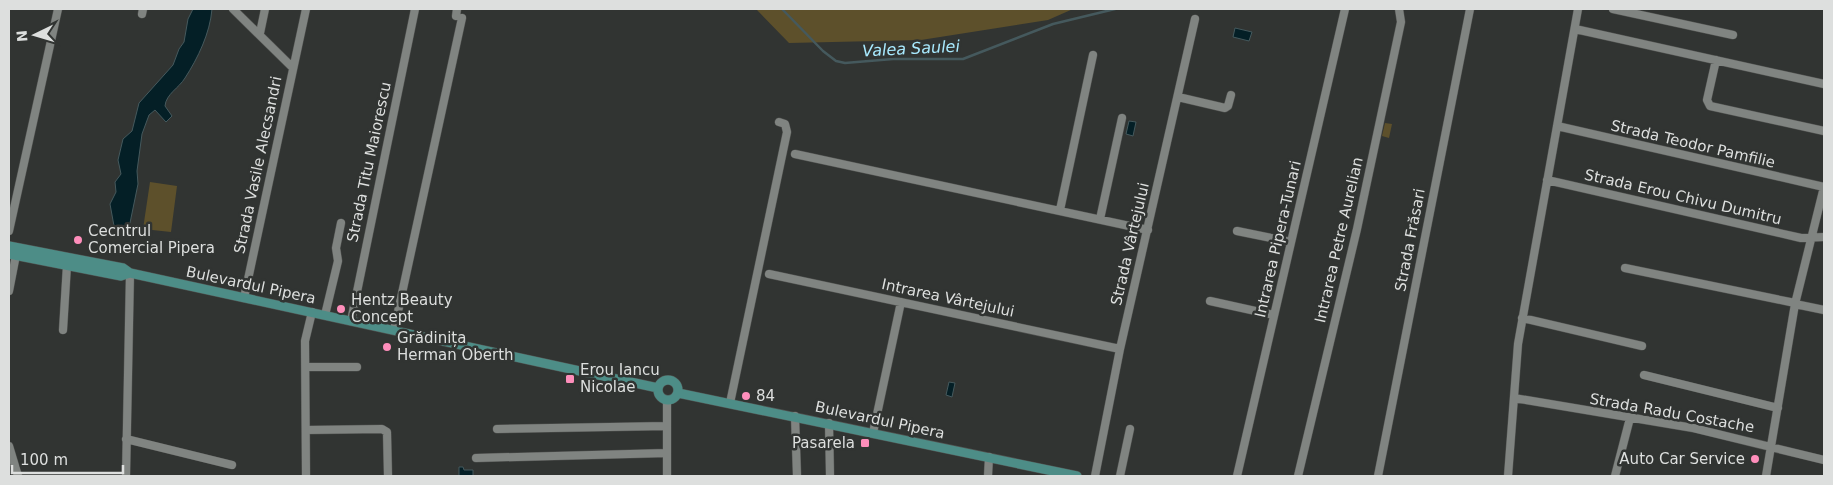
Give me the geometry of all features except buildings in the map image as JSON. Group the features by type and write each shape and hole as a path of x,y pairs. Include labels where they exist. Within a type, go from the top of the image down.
{"main road":[{"name":"Bulevardul Pipera","path":"9,246 124,268 130,273 658,388"},
{"name":"Bulevardul Pipera","path":"12,254 121,276 130,273"},
{"path":"670,380 677,386 678,393 674,398 668,400 660,396 658,388 662,382 670,380"},
{"name":"Bulevardul Pipera","path":"678,393 989,457 1050,473 1077,476"}],"street":[{"path":"9,231 58,9"},
{"name":"Strada Vasile Alecsandri","path":"233,9 260,33 293,68"},
{"path":"260,33 265,9"},
{"name":"Strada Vasile Alecsandri","path":"244,298 306,9"},
{"name":"Strada Titu Maiorescu","path":"351,320 415,9"},
{"name":"Intrarea Pipera-Tunari","path":"1237,476 1345,9"},
{"name":"Intrarea Petre Aurelian","path":"1298,476 1361,210 1402,22 1399,9"},
{"name":"Strada Frăsari","path":"1378,476 1470,9"},
{"path":"1508,476 1522,318 1578,9"},
{"path":"1613,9 1733,35"},
{"path":"394,330 458,14"},
{"name":"Strada Vârtejului","path":"1095,476 1120,349 1195,19"},
{"path":"1575,29 1824,84"},
{"path":"1060,210 1093,55"},
{"path":"1716,60 1707,100 1710,106 1824,132"},
{"path":"1178,97 1225,108 1228,106 1231,95"},
{"path":"1100,219 1122,118"},
{"path":"730,403 787,132 785,124 779,122"},
{"name":"Strada Teodor Pamfilie","path":"1557,126 1824,187"},
{"path":"794,154 1148,230"},
{"name":"Strada Erou Chivu Dumitru","path":"1547,180 1801,238 1824,237"},
{"path":"1766,476 1773,446 1795,303 1813,238 1824,187"},
{"path":"325,315 338,261 336,248 341,222"},
{"path":"1237,232 1291,242"},
{"path":"9,290 12,254"},
{"path":"63,330 67,265"},
{"path":"1625,268 1824,310"},
{"path":"126,476 130,273"},
{"name":"Intrarea Vârtejului","path":"769,274 1120,349"},
{"path":"873,433 901,302"},
{"path":"1210,302 1274,315"},
{"path":"306,476 306,363 312,343 310,327 312,312"},
{"path":"1522,318 1642,346"},
{"path":"306,363 357,367"},
{"path":"1644,375 1778,408"},
{"name":"Strada Radu Costache","path":"1514,398 1693,428 1824,460"},
{"path":"667,476 668,400"},
{"path":"795,416 797,476"},
{"path":"1615,476 1630,418"},
{"path":"829,423 830,476"},
{"path":"497,428 667,426"},
{"path":"306,430 382,429 387,432 389,438 388,476"},
{"path":"1120,476 1130,429"},
{"path":"126,439 232,465"},
{"path":"9,446 18,476"},
{"path":"476,458 667,453"},
{"path":"988,476 989,457"}],"shaded area":[{"path":"756,9 1073,9 1048,20 921,40 789,43"},
{"path":"1385,123 1392,124 1389,138 1382,136"},
{"path":"150,182 177,186 171,232 143,229"}],"water":[{"path":"193,9 212,9 206,36 190,70 166,102 165,106 172,116 166,122 155,110 149,115 142,134 137,171 138,184 130,223 127,227 114,226 110,204 116,192 115,182 121,174 118,160 123,139 132,131 139,103 173,65 184,42 188,19"},
{"path":"1235,28 1252,32 1249,41 1233,37"},
{"path":"1129,121 1136,122 1133,136 1126,134"},
{"path":"949,382 955,383 952,397 946,395"},
{"path":"459,467 463,467 464,470 473,470 473,476 459,476"}],"waterway":[{"name":"Valea Saulei","path":"782,9 823,51 836,61 845,63 893,59 963,59 1053,24 1115,9"}],"place":[{"name":"Cecntrul Comercial Pipera","path":"78,240"},
{"name":"Hentz Beauty Concept","path":"341,309"},
{"name":"Grădinița Herman Oberth","path":"387,347"},
{"name":"Erou Iancu Nicolae","path":"570,379"},
{"name":"84","path":"746,396"},
{"name":"Pasarela","path":"865,443"},
{"name":"Auto Car Service","path":"1755,459"}]}
